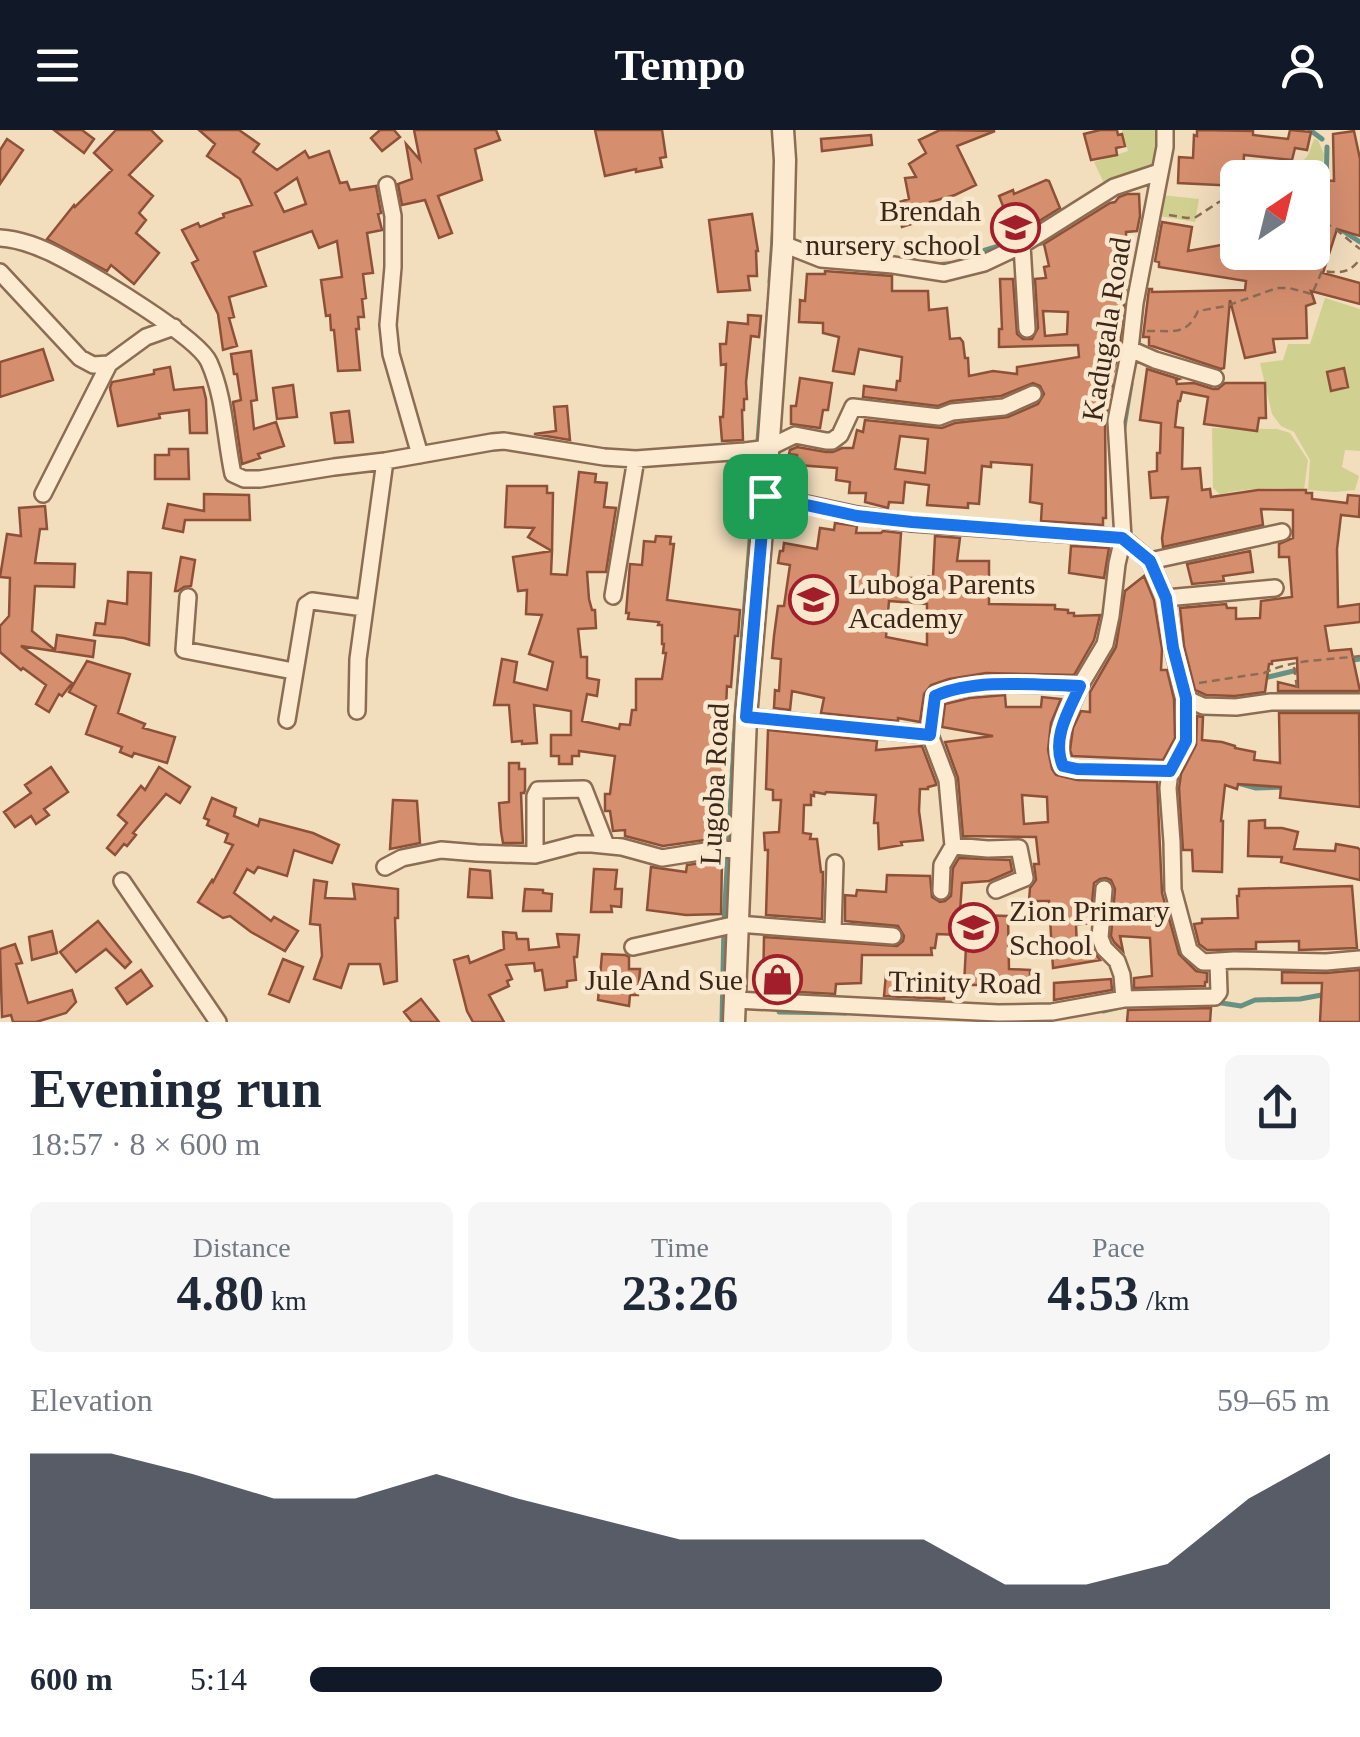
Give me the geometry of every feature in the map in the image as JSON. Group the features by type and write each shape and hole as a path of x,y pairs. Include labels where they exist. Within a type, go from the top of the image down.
{"street":[{"name":"Lugoba Road","path":"735,1011 746,717 783,244 783,130"},
{"name":"Kadugala Road","path":"1165,130 1116,421 1122,538 1105,644 1062,725 1059,751 1063,766 1077,769 1170,771"},
{"path":"783,244 821,259 944,273 984,263 1022,245 1114,187 1159,172"},
{"path":"387,185 393,216 388,325 391,354 420,455"},
{"path":"4,236 63,258 174,327 208,357 222,403 233,474 244,479 504,442 636,459 768,448 795,434 826,442 840,434 853,407 940,417 952,412 1004,407 1033,394"},
{"path":"1022,245 1027,329"},
{"path":"0,272 80,358 94,365 108,364"},
{"path":"42,494 108,364 146,337 174,327"},
{"path":"1131,341 1155,360 1214,378"},
{"path":"613,596 636,459"},
{"path":"357,711 358,659 385,461"},
{"path":"765,496 857,516 1122,538 1150,561 1166,598 1184,691 1186,741 1170,771 1168,788 1174,890 1189,950 1203,962 1360,959"},
{"path":"1150,561 1282,532"},
{"path":"1166,598 1275,588"},
{"path":"188,597 184,650 294,670"},
{"path":"287,720 308,603 364,608"},
{"path":"941,891 942,865 953,846 947,780 930,735 935,696 953,688 1080,686"},
{"path":"1184,691 1203,706 1360,702"},
{"path":"746,717 930,735"},
{"path":"535,855 538,790 584,789 606,845"},
{"path":"385,866 402,858 441,850 535,855 577,844 606,845 662,858 718,849 740,850"},
{"path":"953,846 1019,848 1025,878 996,890"},
{"path":"832,931 835,863"},
{"path":"122,881 218,1022"},
{"path":"1104,890 1100,938 1122,975 1124,1000"},
{"path":"633,947 738,924 893,936"},
{"name":"Trinity Road","path":"735,1011 1085,1015 1124,1000 1216,997 1218,962"}],"path":[{"path":"1152,212 1187,218 1220,202"},
{"path":"1330,226 1360,249"},
{"path":"1131,341 1184,329 1192,325 1198,311 1226,306 1277,288 1312,294 1322,271 1342,274 1360,259"},
{"path":"1184,691 1203,683 1324,659 1360,656"},
{"path":"1294,665 1295,676"}],"green space":[{"path":"1122,130 1158,130 1154,164 1104,183 1094,162 1128,151"},
{"path":"1314,139 1318,140 1323,160 1304,160"},
{"path":"1162,195 1199,199 1195,222 1159,216"},
{"path":"1325,298 1360,309 1360,451 1345,450 1342,467 1359,476 1355,490 1308,490 1310,460 1294,432 1281,426 1272,414 1260,363 1283,360 1288,344 1310,344"},
{"path":"1212,428 1277,429 1290,433 1308,460 1304,490 1220,494 1213,488"}],"building":[{"path":"54,130 82,130 94,139 84,153"},
{"path":"116,130 151,130 162,141 129,175 153,196 139,213 146,220 136,233 159,253 134,284 111,265 107,271 47,239 74,205 112,170 94,153"},
{"path":"199,130 239,130 259,144 253,152 277,170 305,151 309,158 329,151 340,183 347,182 350,190 376,186 382,230 367,233 373,273 363,274 364,317 358,317 356,329 360,370 338,371 334,330 330,315 326,316 321,280 342,277 337,241 319,248 312,231 254,252 266,286 229,297 234,317 229,318 237,346 223,350 218,314 192,263 198,260 182,230 198,223 200,227 224,217 223,214 252,205 240,179 207,156 215,144","holes":["297,178 306,204 284,212 275,193"]},
{"path":"380,130 394,130 400,137 382,151 371,138"},
{"path":"414,130 496,130 500,140 475,149 482,180 438,196 452,233 439,238 425,200 402,205 398,184 412,179 406,144 420,160"},
{"path":"595,130 662,130 666,157 660,158 662,167 605,176"},
{"path":"940,130 995,131 957,146 976,185 930,202 934,214 902,227 900,219 892,222 887,206 909,199 905,178 916,177 909,164 926,153 919,140"},
{"path":"1117,130 1125,146 1116,148 1117,155 1091,160 1084,134"},
{"path":"1197,130 1253,131 1253,135 1288,139 1290,130 1311,132 1307,150 1295,148 1292,160 1244,155 1244,160 1220,160 1220,185 1178,183 1179,157 1193,158 1194,135 1197,136"},
{"path":"1354,131 1360,159 1360,236 1337,229 1330,251 1330,181 1334,181 1333,134"},
{"path":"871,135 872,145 822,151 821,139"},
{"path":"7,139 23,150 0,184 0,150"},
{"path":"1046,180 1060,208 1014,234 999,196"},
{"path":"1139,194 1140,216 1137,231 1126,232 1127,283 1105,419 1103,525 1041,521 1042,504 1030,502 1032,465 991,462 991,467 982,466 979,504 968,503 968,508 927,505 929,485 905,482 903,503 889,502 888,508 865,502 866,493 849,493 850,482 836,480 837,468 797,465 797,455 789,454 797,447 826,452 853,448 857,430 863,432 865,420 942,428 1008,417 1038,404 1044,394 1033,383 1001,396 938,406 863,397 864,386 896,390 902,357 859,349 854,374 833,371 839,337 823,333 823,323 799,322 807,274 825,271 892,276 892,291 928,291 929,310 947,308 950,339 960,338 963,342 969,376 993,371 1017,374 1017,367 1079,357 1078,345 999,347 1000,279 1013,279 1017,334 1032,339 1038,328 1035,279 1046,278 1044,267 1049,266 1044,244 1119,197","holes":["1043,311 1068,312 1067,334 1045,336","900,436 928,439 925,473 895,469"]},
{"path":"752,214 758,251 757,276 748,276 750,290 718,292 709,220"},
{"path":"1162,222 1192,227 1188,251 1220,245 1220,270 1324,270 1323,273 1360,283 1360,304 1311,291 1315,303 1306,306 1307,338 1273,339 1275,352 1245,358 1230,300 1221,369 1149,345 1149,337 1143,337 1149,289 1245,290 1246,281 1159,267 1155,261"},
{"path":"748,315 761,316 759,337 751,336 747,399 742,410 743,440 722,441 720,417 726,364 721,365 720,344 726,344 728,322 748,324"},
{"path":"43,349 53,380 0,397 0,362"},
{"path":"251,351 257,400 251,401 254,429 276,422 284,446 242,464 233,402 241,400 231,354"},
{"path":"170,367 174,390 203,387 207,433 190,433 189,410 118,426 112,382"},
{"path":"1344,368 1348,387 1331,391 1327,372"},
{"path":"1147,369 1179,379 1177,384 1194,383 1213,389 1225,383 1265,383 1266,418 1259,418 1257,431 1204,424 1208,397 1182,392 1175,427 1183,428 1182,469 1200,468 1202,490 1210,489 1211,497 1258,490 1306,490 1312,493 1312,499 1347,503 1348,495 1360,496 1359,517 1341,515 1337,549 1338,607 1360,604 1360,622 1325,626 1329,651 1351,649 1360,691 1278,691 1278,682 1298,687 1297,658 1269,664 1265,692 1235,696 1206,695 1195,690 1180,608 1226,604 1227,608 1236,608 1236,619 1260,618 1261,601 1292,597 1289,557 1279,557 1279,544 1293,538 1293,510 1261,509 1263,525 1163,547 1168,497 1151,498 1149,472 1157,471 1161,423 1140,420"},
{"path":"800,378 832,383 828,410 823,410 820,428 791,424 791,406 796,406"},
{"path":"293,385 297,417 277,419 273,388"},
{"path":"567,406 570,440 534,434 556,431 554,407"},
{"path":"349,411 353,442 335,443 331,413"},
{"path":"169,449 188,449 189,479 155,479 155,455 169,455"},
{"path":"579,472 596,474 595,482 607,483 604,507 616,508 606,572 587,572 596,628 578,629 581,657 587,657 587,678 599,680 597,696 587,694 582,721 619,729 620,724 630,725 632,710 636,710 636,679 662,679 666,653 662,625 628,619 626,613 630,564 642,565 644,541 655,542 656,536 671,537 670,544 674,544 667,600 740,610 731,687 727,686 726,707 719,706 716,741 722,742 721,753 725,753 719,838 663,846 625,836 625,830 613,831 610,811 605,811 605,794 610,794 615,756 579,751 579,756 572,756 572,764 559,764 559,756 551,756 551,735 571,735 571,711 534,705 537,743 522,744 512,742 509,705 494,705 502,659 517,662 514,682 547,690 553,662 529,654 542,615 526,614 527,590 518,591 513,557 552,551 551,574 567,575"},
{"path":"507,486 547,486 547,493 553,493 552,551 528,537 534,528 505,527"},
{"path":"204,494 249,495 250,520 185,520 183,532 163,528 168,504 204,511"},
{"path":"45,506 47,529 40,529 35,563 75,564 74,587 35,586 32,631 55,650 57,635 95,641 93,657 21,646 72,683 62,696 59,694 49,712 36,704 46,685 0,652 0,626 9,616 10,578 0,577 7,534 21,536 19,508"},
{"path":"835,523 857,526 856,533 901,533 898,577 924,579 933,577 935,536 960,538 957,561 989,561 989,604 1055,605 1055,609 1068,610 1074,616 1100,615 1094,640 1074,675 986,673 931,685 924,694 920,722 821,713 824,698 792,691 790,710 774,708 781,659 772,658 774,636 778,606 784,606 790,565 778,563 780,551 784,543 817,549 820,528 834,530","holes":["889,601 927,604 927,645 886,637"]},
{"path":"1071,546 1109,548 1104,578 1069,573"},
{"path":"1250,551 1253,572 1223,576 1224,581 1192,584 1187,564"},
{"path":"181,557 195,560 191,586 175,591"},
{"path":"128,572 151,573 149,645 94,635 96,623 105,624 108,601 127,604"},
{"path":"1144,576 1154,600 1162,649 1161,670 1167,670 1174,699 1175,738 1163,760 1072,756 1073,728 1081,711 1090,712 1090,692 1116,647 1125,591"},
{"path":"87,661 130,674 118,713 145,724 143,728 175,737 167,763 134,753 132,757 120,752 122,747 86,734 96,706 69,692"},
{"path":"1005,695 1006,707 1041,707 1042,697 1061,699 1051,723 1048,750 1056,775 1077,780 1157,782 1162,893 1179,954 1196,971 1207,973 1205,986 1134,988 1134,978 1152,976 1150,938 1120,936 1123,951 1114,942 1111,936 1115,889 1106,878 1094,883 1090,923 1076,925 1077,948 1093,950 1100,960 1053,968 1049,901 1029,901 1030,888 1036,880 1034,864 1039,864 1036,837 963,836 958,778 945,742 993,736 942,727 945,704","holes":["1022,795 1047,797 1048,822 1024,824"]},
{"path":"1279,713 1359,713 1360,807 1280,798 1281,787 1238,784 1237,789 1225,785 1222,872 1193,871 1192,850 1183,850 1179,788 1181,774 1196,745 1197,716 1203,717 1202,740 1255,752 1254,760 1280,763"},
{"path":"768,730 877,741 876,750 922,746 936,783 920,789 923,840 879,849 878,823 874,823 876,795 811,795 811,805 804,805 803,833 817,839 823,872 822,919 766,915 768,850 764,833 779,832 781,800 773,800 773,790 766,789"},
{"path":"509,763 519,763 519,769 525,769 525,790 521,793 523,843 503,843 499,803 509,802"},
{"path":"51,767 68,792 44,809 49,815 36,824 31,816 15,827 4,812 31,793 25,785"},
{"path":"159,767 190,787 180,803 166,794 127,846 124,844 115,855 107,848 127,823 118,815 141,786 145,790"},
{"path":"212,798 236,808 234,816 258,826 260,819 313,833 339,845 332,863 294,850 287,876 258,867 254,873 247,869 234,893 271,921 274,917 298,931 285,951 230,916 223,918 198,902 233,845 225,842 228,834 207,825 209,820 204,818"},
{"path":"393,800 417,801 420,843 390,849"},
{"path":"1265,820 1265,828 1298,832 1294,849 1335,851 1336,844 1358,848 1360,880 1281,862 1282,857 1248,856 1249,821"},
{"path":"959,858 1010,860 1012,871 989,881 962,883 960,912 1008,916 1009,969 1030,970 1030,981 964,985 966,947 960,946 960,935 937,934 932,955 862,955 861,983 836,984 835,994 763,990 764,937 897,946 904,936 898,926 845,921 845,895 856,896 857,890 886,892 887,875 930,876 932,897 945,901 951,896 953,868"},
{"path":"722,860 721,914 647,910 651,867 686,872 687,865"},
{"path":"470,869 490,871 492,898 468,897"},
{"path":"594,869 617,870 615,889 622,889 621,907 611,906 612,912 591,912"},
{"path":"314,880 327,882 325,898 355,899 353,884 398,889 397,981 384,984 380,964 349,964 341,988 314,979 322,956 320,925 310,924"},
{"path":"1352,886 1357,948 1299,950 1299,941 1256,942 1256,949 1207,950 1199,944 1194,924 1202,923 1202,919 1238,918 1239,889"},
{"path":"525,889 552,894 551,911 523,911"},
{"path":"98,921 131,962 125,968 106,949 76,972 60,952"},
{"path":"52,931 57,953 32,960 29,937"},
{"path":"503,932 528,939 529,950 559,947 557,934 579,935 574,957 576,980 567,981 567,987 545,990 542,970 535,971 534,963 506,965 512,979 507,981 509,986 489,995 504,1022 473,1022 454,960 468,956 470,963 504,949"},
{"path":"15,944 22,963 16,964 28,1003 72,990 76,1002 66,1013 36,1022 13,1022 11,1015 2,1017 0,949"},
{"path":"602,954 625,955 629,957 629,969 640,969 638,995 630,995 629,1006 598,1000"},
{"path":"283,959 303,967 289,1002 269,994"},
{"path":"141,970 152,986 127,1004 116,988"},
{"path":"1360,970 1360,1022 1320,1022 1322,983 1282,983 1282,972"},
{"path":"886,974 945,978 944,999 884,996"},
{"path":"1111,979 1112,990 1054,1000 1054,983"},
{"path":"421,999 439,1022 412,1022 404,1012"},
{"path":"1211,1008 1210,1022 1127,1022 1128,1010"}],"waterway":[{"path":"1310,130 1322,139"},
{"path":"1327,147 1327,160"},
{"path":"770,282 774,223"},
{"path":"1032,245 1042,243 1061,229"},
{"path":"1340,229 1360,242"},
{"path":"934,265 960,263 976,253 1018,240"},
{"path":"722,1022 734,741 769,303"},
{"path":"1123,433 1131,384"},
{"path":"1347,661 1360,659"},
{"path":"1264,678 1302,669"},
{"path":"1238,783 1256,788 1286,787"},
{"path":"1215,1002 1241,1006 1255,1000 1327,994"},
{"path":"1103,1011 1124,1006"},
{"path":"779,1012 846,1013"}],"place":[{"name":"Brendah nursery school","path":"1016,227"},
{"name":"Luboga Parents Academy","path":"813,600"},
{"name":"Zion Primary School","path":"974,927"},
{"name":"Jule And Sue","path":"778,979"}],"route":[{"path":"765,496 857,516 1122,538 1150,561 1166,598 1186,698 1186,741 1170,771 1063,766 1059,751 1062,725 1080,686 953,688 935,696 930,735 746,717 765,496"}]}
